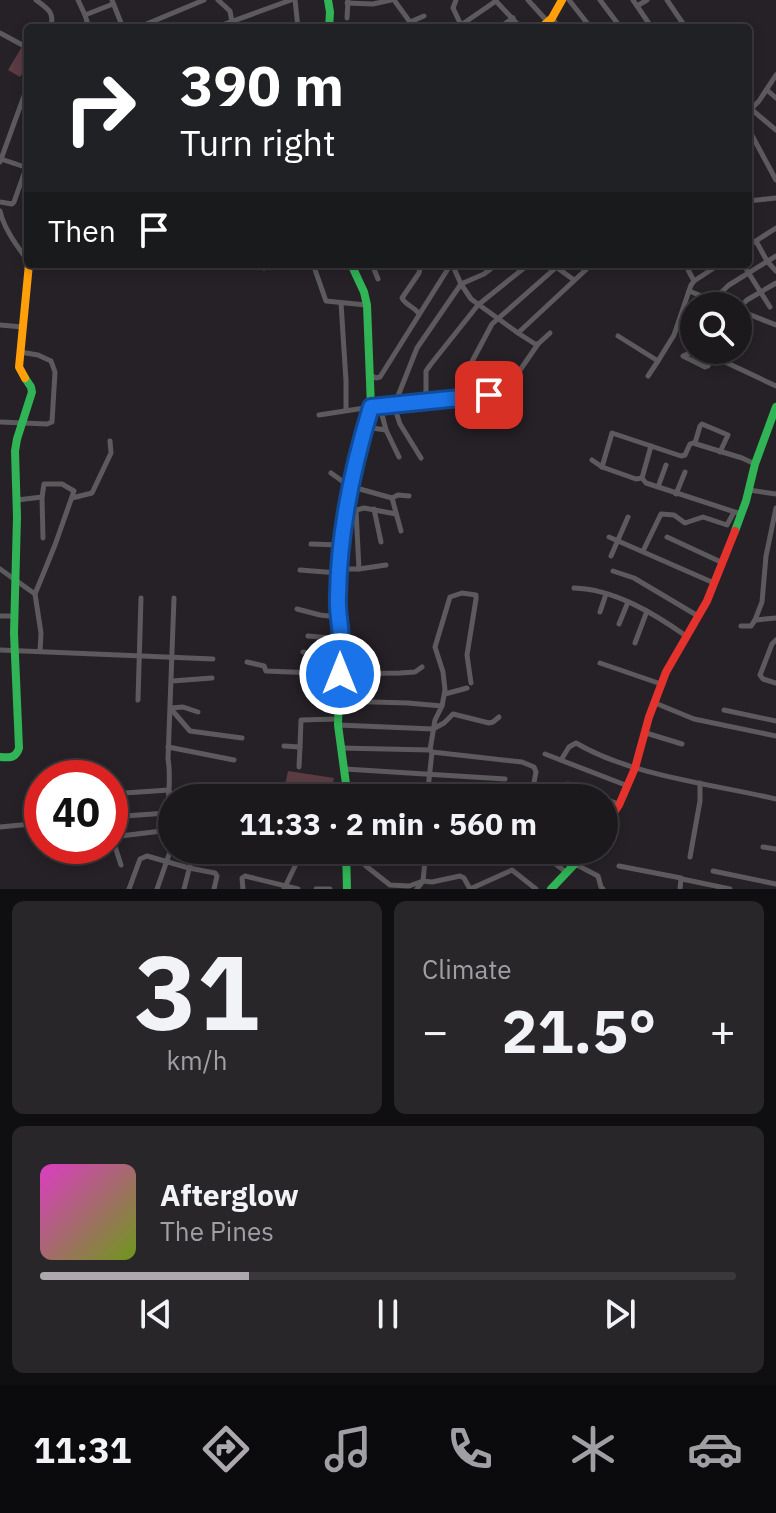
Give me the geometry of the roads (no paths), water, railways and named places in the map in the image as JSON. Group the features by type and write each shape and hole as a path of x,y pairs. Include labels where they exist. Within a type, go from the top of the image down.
{"street":[{"path":"36,0 50,9 51,24"},
{"path":"78,0 88,24"},
{"path":"147,24 204,0"},
{"path":"218,0 230,11 232,24"},
{"path":"223,24 293,0 297,24"},
{"path":"328,0 329,24"},
{"path":"347,18 348,2 373,4 391,0 410,22 424,16"},
{"path":"456,0 453,8 461,24"},
{"path":"466,24 495,0 518,24"},
{"path":"528,0 547,23 560,4 552,0"},
{"path":"569,0 588,24"},
{"path":"600,0 618,24"},
{"path":"633,0 649,24"},
{"path":"637,6 647,0"},
{"path":"667,0 683,24"},
{"path":"85,15 113,2 121,24"},
{"path":"505,24 513,18"},
{"path":"0,33 24,46"},
{"path":"752,107 776,75"},
{"path":"767,90 776,98"},
{"path":"24,96 0,160 24,167"},
{"path":"752,112 776,130"},
{"path":"752,135 776,180"},
{"path":"0,202 14,202 24,176"},
{"path":"752,202 776,198"},
{"path":"0,211 24,257"},
{"path":"752,244 776,228"},
{"path":"756,241 776,271"},
{"path":"720,292 776,256"},
{"path":"0,757 11,758 19,748 14,616 15,451 32,392 19,367 29,268"},
{"path":"314,268 325,299 329,302 367,305"},
{"path":"353,268 367,305 370,375 375,407 399,457"},
{"path":"374,268 378,279"},
{"path":"419,314 402,298 420,268"},
{"path":"370,375 380,377 448,268"},
{"path":"453,268 471,299 532,344 538,344"},
{"path":"421,458 400,424 394,406 417,348 461,284 492,268"},
{"path":"426,401 426,371 478,305 524,268"},
{"path":"452,399 497,319 505,315 553,268"},
{"path":"560,268 574,280"},
{"path":"518,333 588,268"},
{"path":"687,268 694,281"},
{"path":"648,376 674,335 694,281 714,268"},
{"path":"746,268 770,307"},
{"path":"752,297 776,283"},
{"path":"341,303 346,411"},
{"path":"752,316 776,325"},
{"path":"0,325 23,327"},
{"path":"510,380 550,333"},
{"path":"618,336 658,361"},
{"path":"0,422 52,422 55,372 51,361 20,352"},
{"path":"686,353 715,353 705,367 683,356 686,353"},
{"path":"735,364 776,386"},
{"path":"319,415 489,395 506,400"},
{"path":"346,784 338,722 340,545 349,486 365,427 375,407"},
{"path":"619,805 635,768 661,684 723,564 776,407"},
{"path":"695,443 700,426 706,425 728,435 720,452"},
{"path":"365,427 386,430"},
{"path":"602,467 612,433 681,456 685,455 690,444 695,443 755,464"},
{"path":"71,498 92,493 111,453 110,441"},
{"path":"642,478 651,446"},
{"path":"592,460 602,467 636,479 642,478"},
{"path":"658,487 666,465"},
{"path":"676,494 685,472"},
{"path":"331,473 349,486 392,498 409,496"},
{"path":"642,478 646,483 676,494 738,513"},
{"path":"40,651 41,633 35,594 74,491 69,487 44,484 43,538"},
{"path":"748,490 776,494"},
{"path":"17,500 42,497"},
{"path":"392,498 401,531"},
{"path":"345,513 364,508 396,514"},
{"path":"741,626 751,626 762,602 768,545 776,508"},
{"path":"374,509 381,542"},
{"path":"356,511 359,569"},
{"path":"643,551 661,514 674,515 687,524 703,517 727,525 738,513"},
{"path":"611,556 628,517"},
{"path":"609,537 715,584"},
{"path":"667,537 723,564"},
{"path":"311,544 340,545"},
{"path":"300,570 339,571 386,565"},
{"path":"0,569 35,594"},
{"path":"613,571 634,578 698,616"},
{"path":"574,588 586,588 628,602 686,636"},
{"path":"429,784 433,729 445,694 436,645 450,597 462,593 476,595 467,655 469,686 445,694"},
{"path":"600,612 606,594"},
{"path":"138,700 141,598"},
{"path":"169,784 174,598"},
{"path":"619,624 628,602"},
{"path":"297,609 338,617"},
{"path":"635,643 647,611"},
{"path":"0,616 14,616"},
{"path":"755,620 776,618"},
{"path":"308,636 341,639"},
{"path":"776,640 760,675 776,683"},
{"path":"0,650 213,659"},
{"path":"303,652 340,658"},
{"path":"247,662 264,666 266,671 340,674 411,673 422,667"},
{"path":"600,663 661,684"},
{"path":"172,681 212,678"},
{"path":"308,692 338,698 442,706"},
{"path":"654,702 694,719 776,736"},
{"path":"170,708 183,707 198,712"},
{"path":"170,708 190,731 242,738"},
{"path":"724,710 776,721"},
{"path":"299,767 301,720 433,729 453,714 489,723 499,717"},
{"path":"749,730 751,716"},
{"path":"646,733 682,744"},
{"path":"561,760 569,747 576,743 609,760 635,768 776,799"},
{"path":"284,746 300,747"},
{"path":"168,747 234,760"},
{"path":"340,748 431,751 529,764 536,772 534,784"},
{"path":"545,754 628,786"},
{"path":"345,769 505,779"},
{"path":"690,857 700,801 700,783"},
{"path":"128,793 158,792"},
{"path":"128,815 158,813"},
{"path":"0,827 24,825"},
{"path":"128,836 158,834"},
{"path":"763,847 776,849"},
{"path":"129,889 143,857 158,859"},
{"path":"157,889 166,864"},
{"path":"174,864 215,873 214,889"},
{"path":"184,889 190,864"},
{"path":"285,887 296,864"},
{"path":"347,889 348,864"},
{"path":"364,864 390,885 401,887 460,876 470,889 512,870 536,889"},
{"path":"417,889 423,881 425,864"},
{"path":"555,864 567,873"},
{"path":"551,889 575,864 598,876 603,889"},
{"path":"619,866 730,889"},
{"path":"713,871 776,884"},
{"path":"243,889 243,876 298,889"},
{"path":"680,889 681,878"},
{"path":"316,889 330,889"}]}
